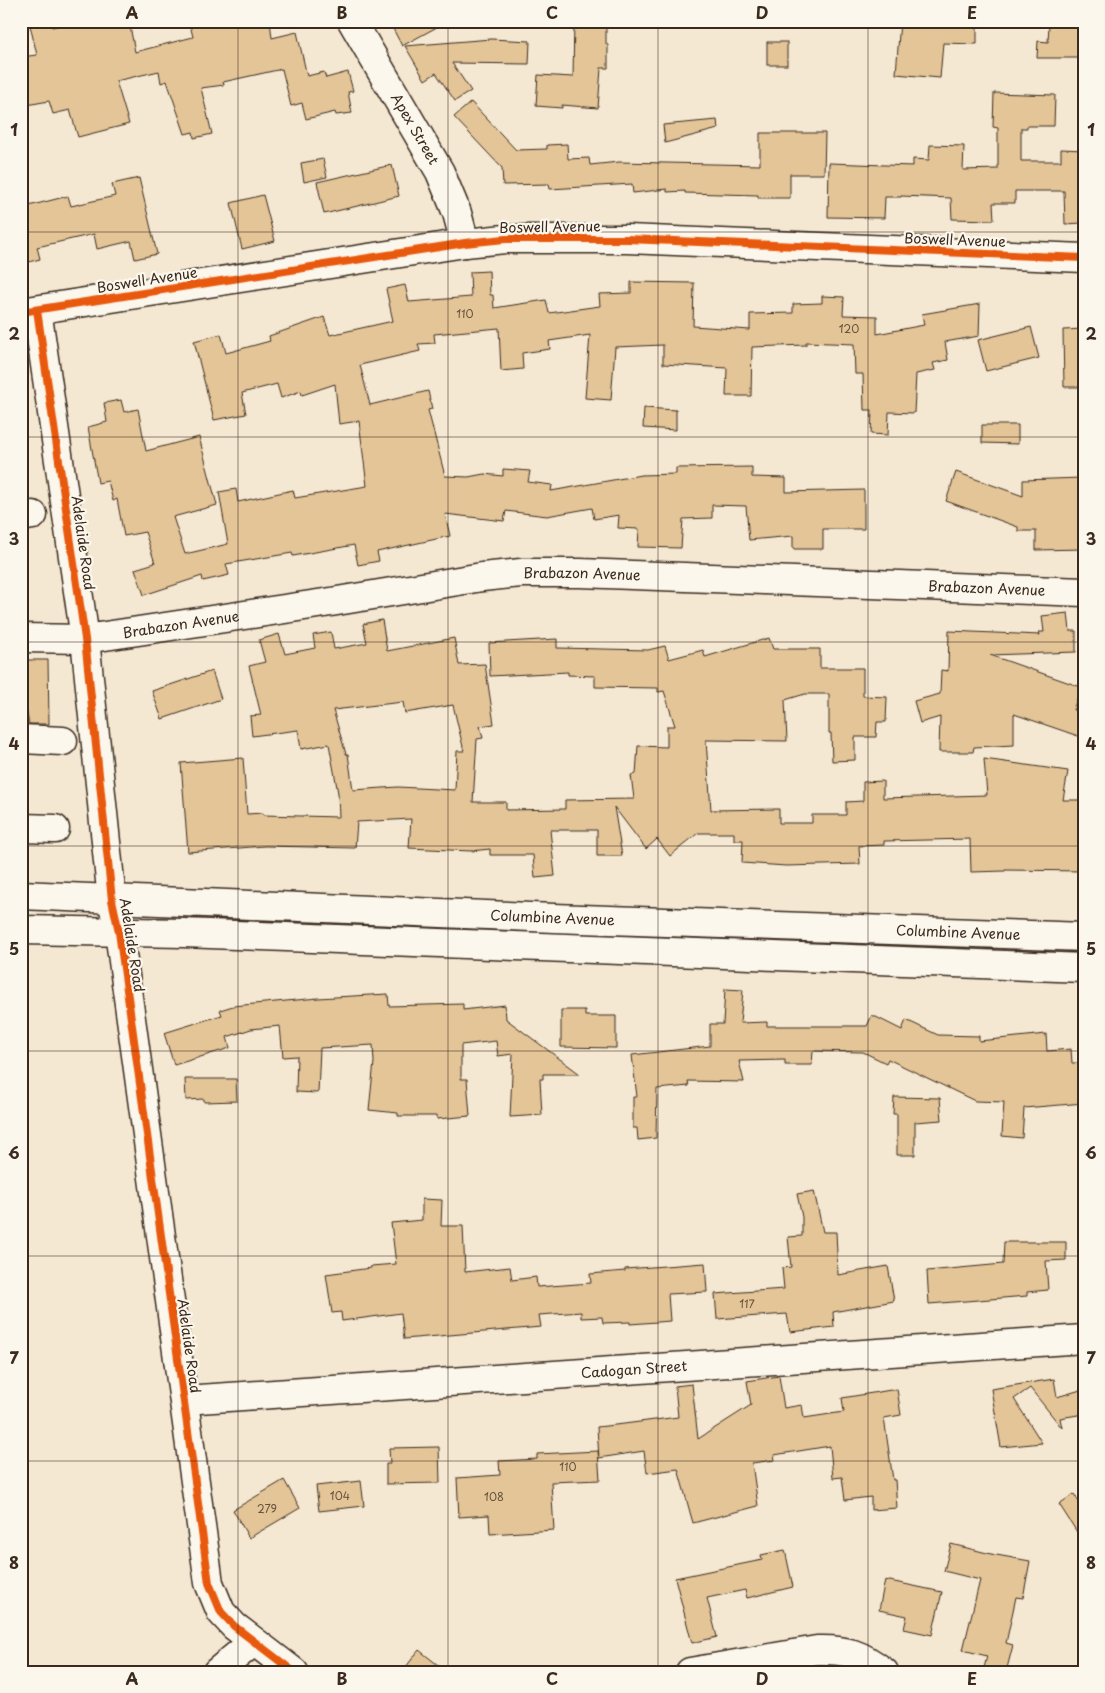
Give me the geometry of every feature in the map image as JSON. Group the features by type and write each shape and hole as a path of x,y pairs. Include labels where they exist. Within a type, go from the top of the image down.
{"street":[{"name":"Apex Street","path":"352,21 440,172 457,213 465,243"},
{"name":"Boswell Avenue","path":"29,311 465,243 504,239 627,238 1084,258"},
{"name":"Adelaide Road","path":"29,311 85,639 112,900 119,932 184,1400 196,1502 209,1583 221,1612 234,1626 294,1672"},
{"name":"Brabazon Avenue","path":"21,638 85,639 482,577 522,573 580,573 1084,592"},
{"path":"21,739 63,741"},
{"path":"21,828 55,829"},
{"name":"Columbine Avenue","path":"21,895 554,918 1084,937"},
{"path":"552,947 554,918"},
{"path":"21,930 552,947 1084,968"},
{"path":"970,963 972,933"},
{"name":"Cadogan Street","path":"184,1400 1084,1339"},
{"path":"216,1672 253,1642"},
{"path":"690,1672 817,1650 832,1650 848,1651 858,1655 870,1661 884,1672"}],"building":[{"path":"29,21 51,21 52,27 83,21 129,21 135,52 193,37 189,21 270,21 272,38 297,32 307,76 324,72 326,78 348,72 353,91 348,92 352,113 336,115 335,112 306,119 302,103 291,106 282,69 223,82 224,85 201,88 212,134 194,138 193,132 185,134 167,81 161,83 159,71 116,81 129,124 78,137 70,110 53,114 49,101 21,106 21,57 37,55"},
{"path":"389,21 448,21 402,46"},
{"path":"574,21 606,21 608,68 601,68 598,108 562,105 562,108 536,106 538,75 573,77"},
{"path":"900,21 977,21 977,44 943,43 940,78 896,74"},
{"path":"1049,24 1084,25 1084,58 1037,58 1038,41 1048,42"},
{"path":"491,39 530,41 529,64 452,63 471,91 455,101 436,73 425,80 405,46"},
{"path":"767,42 787,42 787,65 767,65"},
{"path":"994,93 1055,95 1054,126 1027,126 1027,128 1021,128 1021,161 1061,161 1061,149 1084,150 1084,183 1082,183 1083,223 1065,224 1064,191 1015,191 1015,203 993,203 994,220 952,219 951,198 901,196 885,197 884,218 828,217 829,163 913,166 913,159 929,160 930,145 964,146 963,170 998,169 998,128 993,127"},
{"path":"471,102 516,150 547,149 547,145 567,144 568,159 589,158 590,165 619,162 760,165 760,133 825,133 824,174 790,174 790,198 758,198 758,195 685,193 685,191 667,192 667,189 633,193 632,184 550,189 549,184 503,185 502,168 454,117"},
{"path":"717,120 718,129 665,143 663,125"},
{"path":"323,159 327,177 304,182 301,163"},
{"path":"392,165 399,196 324,214 317,182"},
{"path":"139,178 157,254 135,259 131,241 97,249 94,234 37,247 40,259 21,264 21,208 68,196 71,206 115,196 112,184"},
{"path":"263,195 275,241 242,249 231,203"},
{"path":"489,271 490,295 493,295 494,308 546,300 549,313 600,306 599,294 631,293 631,282 694,283 693,326 750,330 750,314 793,313 793,304 822,303 822,296 844,297 843,315 877,316 877,334 924,325 922,314 980,304 979,336 945,342 948,360 933,363 935,370 916,374 914,413 889,412 888,435 871,434 872,410 864,410 863,374 855,374 854,344 806,342 806,345 752,347 751,396 726,396 727,368 663,364 663,345 615,347 611,400 585,398 590,335 549,341 550,349 522,353 523,369 501,371 499,328 434,334 435,343 418,344 420,351 360,365 370,405 428,391 432,409 428,410 445,476 468,477 484,474 503,476 503,469 530,471 528,482 552,485 551,491 641,475 676,474 676,468 752,467 752,477 786,478 786,492 864,490 864,529 823,529 823,549 793,549 793,536 749,540 746,506 712,505 712,518 683,519 681,548 638,547 639,529 618,528 619,515 594,519 592,508 547,516 506,511 504,521 445,514 450,536 377,552 379,561 358,565 354,545 293,556 292,553 226,564 229,575 203,581 202,576 144,595 135,569 155,563 145,532 124,536 117,499 113,501 108,481 98,483 88,427 107,422 104,403 121,400 124,412 138,409 146,451 199,437 217,505 173,517 185,554 228,544 219,492 236,489 238,502 293,490 295,498 367,486 359,421 339,424 335,384 302,395 301,391 281,398 277,384 242,393 246,414 214,420 194,341 221,334 226,353 270,341 269,336 324,317 330,335 393,321 386,289 405,285 409,302 471,297 470,272"},
{"path":"1031,327 1039,358 986,371 978,340"},
{"path":"1084,329 1084,387 1064,387 1063,330"},
{"path":"644,408 676,410 676,430 643,428"},
{"path":"982,425 1018,425 1018,444 982,443"},
{"path":"956,472 1023,496 1023,480 1082,478 1084,549 1036,550 1036,531 1018,531 1018,527 946,501"},
{"path":"1068,613 1070,631 1076,631 1076,652 990,655 1081,687 1073,710 1084,710 1084,738 1014,714 1014,745 974,747 973,752 939,752 940,717 920,723 914,701 940,694 941,670 948,671 949,631 1040,635 1039,632 1044,632 1042,616"},
{"path":"382,620 387,651 454,638 459,665 485,664 494,724 480,726 483,738 477,739 473,802 506,802 506,810 565,809 565,800 634,799 631,775 636,774 638,746 667,747 667,726 675,726 664,691 658,692 658,688 595,687 595,676 568,675 568,672 490,676 489,643 557,639 557,648 648,650 665,646 669,659 703,650 705,657 769,638 773,649 820,649 820,668 863,668 863,696 887,697 886,722 877,722 876,737 855,737 855,760 832,761 831,733 829,733 829,694 805,694 785,700 787,741 706,740 711,810 779,809 779,823 812,823 812,815 846,815 846,802 863,801 863,782 883,781 883,798 987,795 984,759 1068,771 1063,800 1084,800 1084,871 1005,870 971,872 970,839 884,841 884,845 859,846 860,864 786,866 742,863 743,840 734,840 734,833 698,833 670,856 657,839 646,849 614,807 622,856 597,856 597,830 550,830 555,876 535,878 533,855 490,855 490,849 471,851 409,848 411,819 357,822 355,848 265,846 188,852 181,763 243,758 247,814 263,813 263,815 339,817 338,793 329,744 301,749 298,730 252,736 250,716 261,715 249,666 265,662 259,640 279,634 285,654 315,648 313,635 331,632 334,649 367,643 363,624","holes":["403,702 405,713 453,705 464,751 457,751 455,790 398,787 353,790 348,754 346,754 333,710"]},
{"path":"21,660 48,660 49,724 29,724 24,698 21,698"},
{"path":"212,671 221,699 162,719 152,691"},
{"path":"725,989 743,990 740,1023 767,1022 767,1026 867,1026 872,1015 902,1030 906,1020 938,1035 979,1036 979,1041 1046,1034 1047,1051 1071,1049 1072,1063 1084,1063 1084,1103 1024,1108 1022,1138 1002,1136 1004,1102 975,1101 888,1059 886,1063 863,1052 813,1051 812,1065 785,1065 785,1060 739,1061 744,1082 688,1081 689,1086 657,1089 656,1138 638,1140 637,1128 633,1128 633,1097 637,1097 632,1055 710,1046 710,1024 723,1024"},
{"path":"388,994 389,1006 463,1004 463,1010 505,1005 506,1019 580,1074 543,1074 543,1079 540,1079 542,1115 510,1117 513,1054 498,1056 496,1041 461,1045 461,1079 467,1079 470,1116 437,1119 437,1116 398,1116 398,1113 369,1110 374,1062 373,1045 320,1048 318,1093 296,1092 297,1056 283,1057 280,1026 251,1029 227,1037 230,1048 174,1065 164,1033 222,1015 220,1010 233,1006"},
{"path":"561,1010 585,1010 585,1016 616,1016 616,1048 561,1047"},
{"path":"185,1079 236,1079 237,1101 204,1102 204,1099 186,1100"},
{"path":"894,1097 940,1098 942,1120 915,1122 915,1155 897,1155 897,1114 893,1114"},
{"path":"814,1191 823,1232 836,1232 838,1275 888,1266 894,1301 833,1312 834,1327 790,1332 787,1314 717,1319 715,1294 784,1289 782,1268 791,1267 788,1237 802,1236 802,1217 797,1194"},
{"path":"422,1199 442,1200 441,1226 463,1226 465,1272 510,1267 512,1280 536,1277 537,1287 591,1283 590,1274 625,1271 625,1269 705,1263 707,1292 668,1294 670,1321 630,1324 630,1322 603,1323 602,1317 581,1318 581,1312 539,1315 541,1327 404,1339 401,1313 342,1321 341,1312 332,1313 326,1274 371,1268 371,1266 396,1264 391,1223 422,1220"},
{"path":"1004,1242 1066,1242 1066,1260 1046,1261 1048,1290 1027,1292 1027,1296 929,1304 927,1271 1003,1264"},
{"path":"779,1376 784,1408 802,1405 804,1418 844,1412 842,1398 897,1389 901,1415 884,1418 893,1480 895,1480 897,1508 871,1510 871,1497 845,1500 842,1477 833,1478 830,1446 774,1455 775,1460 752,1463 758,1506 693,1523 678,1469 647,1473 644,1451 599,1458 597,1427 678,1417 675,1386 692,1384 698,1439 751,1405 747,1381"},
{"path":"1054,1379 1057,1397 1084,1389 1084,1414 1060,1418 1062,1428 1030,1388 1014,1399 1042,1443 1001,1447 991,1389"},
{"path":"439,1447 440,1483 386,1484 386,1464 390,1464 389,1448"},
{"path":"598,1451 600,1480 551,1482 554,1530 490,1534 489,1515 459,1517 457,1478 500,1475 499,1461 537,1459 537,1454"},
{"path":"284,1480 300,1508 249,1538 233,1510"},
{"path":"361,1481 364,1506 319,1511 316,1486"},
{"path":"1074,1494 1084,1510 1084,1543 1059,1504"},
{"path":"951,1544 1030,1561 1023,1598 1016,1597 1006,1643 1013,1645 1006,1672 983,1672 987,1656 963,1650 980,1580 944,1571"},
{"path":"785,1550 793,1587 747,1598 745,1590 707,1598 717,1637 692,1643 675,1578 762,1560 761,1555"},
{"path":"885,1580 942,1592 932,1635 904,1629 907,1616 879,1610"},
{"path":"419,1650 447,1672 402,1672"}],"cycle path":[{"path":"21,312 465,243 505,239 627,239 1084,258"},
{"path":"37,310 85,639 112,900 119,932 209,1583 221,1612 234,1626 294,1672"}]}
